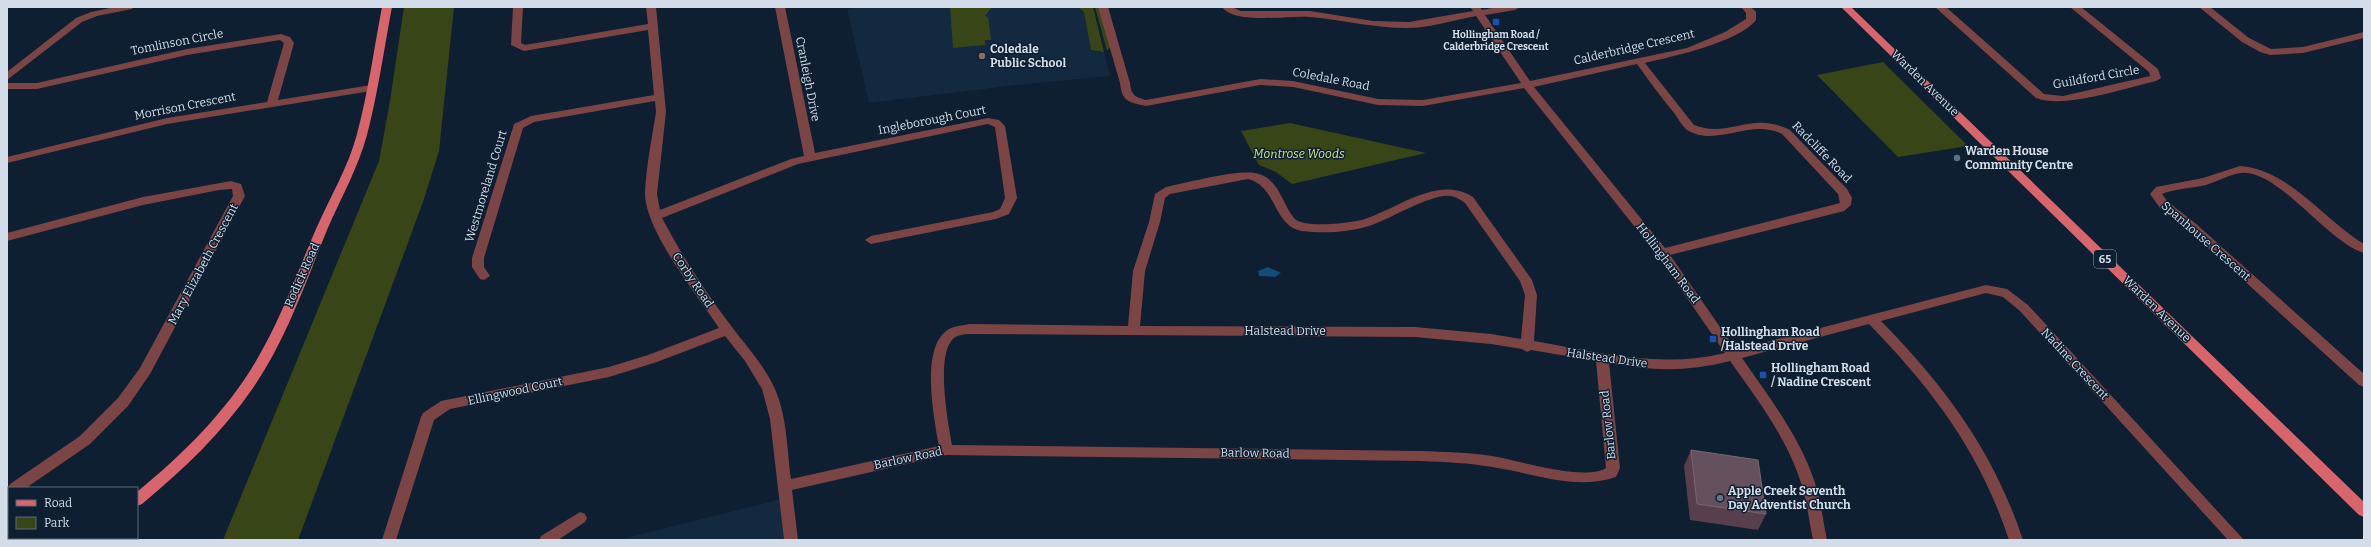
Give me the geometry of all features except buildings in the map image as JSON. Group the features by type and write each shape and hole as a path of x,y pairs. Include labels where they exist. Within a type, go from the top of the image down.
{"main road":[{"name":"Rodick Road","path":"138,499 161,480 215,429 262,363 352,165 362,134 386,7"},
{"name":"Warden Avenue","path":"1846,7 2364,511"}],"street":[{"path":"7,77 79,20 94,14 129,7"},
{"path":"518,7 516,45 524,48 654,26"},
{"name":"Corby Road","path":"651,7 660,97 660,127 651,194 655,216 672,248 727,330 750,358 768,388 777,419 791,540"},
{"name":"Cranleigh Drive","path":"780,7 810,157"},
{"name":"Coledale Road","path":"1103,7 1125,83 1126,93 1137,102 1155,102 1260,82 1293,84 1378,102 1423,104 1527,85"},
{"path":"1227,7 1230,12 1240,14 1310,14 1386,25 1419,24 1478,10 1515,7"},
{"name":"Calderbridge Crescent","path":"1527,85 1690,50 1728,34 1751,20 1751,12 1746,7"},
{"name":"Guildford Circle","path":"1940,7 2040,96 2048,99 2068,98 2156,78 2154,71 2075,7"},
{"path":"2204,7 2248,40 2270,52 2291,52 2364,35"},
{"name":"Hollingham Road","path":"1478,10 1527,85 1662,253 1735,355 1777,418 1799,461 1808,483 1820,540"},
{"name":"Tomlinson Circle","path":"7,86 37,86 187,52 280,37 287,39 289,43 272,103"},
{"name":"Radcliffe Road","path":"1639,61 1690,127 1702,133 1716,133 1762,124 1775,125 1786,132 1843,192 1846,198 1845,205 1840,208 1662,253"},
{"name":"Morrison Crescent","path":"7,160 167,120 371,88"},
{"name":"Westmoreland Court","path":"484,276 478,267 478,258 518,126 531,119 660,97"},
{"name":"Ingleborough Court","path":"655,216 692,203 772,169 810,157 988,121 995,122 1000,126 1011,198 1005,211 996,215 871,240"},
{"name":"Spanhouse Crescent","path":"2364,249 2338,232 2278,182 2256,171 2240,169 2221,178 2160,190 2156,194 2164,205 2191,226 2364,382"},
{"path":"1134,330 1134,297 1137,278 1158,213 1159,197 1166,191 1248,175 1256,176 1266,182 1290,221 1294,225 1304,227 1352,226 1386,216 1435,195 1449,192 1463,196 1469,200 1526,280 1531,295 1527,347"},
{"name":"Mary Elizabeth Crescent","path":"7,237 143,201 219,186 230,185 237,187 239,196 145,372 123,402 85,440 16,487"},
{"name":"Nadine Crescent","path":"1735,355 1986,289 1998,289 2006,293 2024,308 2237,540"},
{"path":"1870,319 1928,380 1967,434 1991,478 2016,540"},
{"name":"Halstead Drive","path":"946,450 939,388 940,354 947,337 956,331 969,329 1415,332 1491,339 1527,347 1647,365 1684,365 1735,355"},
{"name":"Ellingwood Court","path":"389,540 428,417 438,409 446,405 626,367 666,354 727,330"},
{"name":"Barlow Road","path":"784,486 946,450 1421,456 1492,462 1578,477 1596,478 1611,473 1613,468 1602,358"},
{"path":"546,540 580,518"}],"shaded area":[{"name":"Coledale Public School","path":"860,7 1093,7 1110,76 1017,85 869,103 847,9"},
{"path":"781,499 783,540 618,540"}],"green space":[{"path":"404,7 454,7 439,151 423,202 298,540 223,540 379,161 390,101"},
{"path":"950,7 992,7 985,16 988,17 991,40 985,40 985,45 953,48"},
{"path":"1078,7 1093,7 1104,52 1091,50 1084,12"},
{"path":"1095,7 1100,7 1110,47 1107,51"},
{"path":"1883,62 1968,146 1898,157 1817,75"},
{"name":"Montrose Woods","path":"1290,123 1426,153 1292,184 1276,172 1259,165 1241,131"}],"water":[{"path":"1268,267 1281,273 1275,277 1259,276 1258,271"}],"place":[{"name":"Hollingham Road / Calderbridge Crescent","path":"1496,22"},
{"name":"Coledale Public School","path":"982,56"},
{"name":"Warden House Community Centre","path":"1957,158"},
{"name":"Hollingham Road /Halstead Drive","path":"1713,339"},
{"name":"Hollingham Road / Nadine Crescent","path":"1763,375"},
{"name":"Apple Creek Seventh Day Adventist Church","path":"1720,498"}]}
